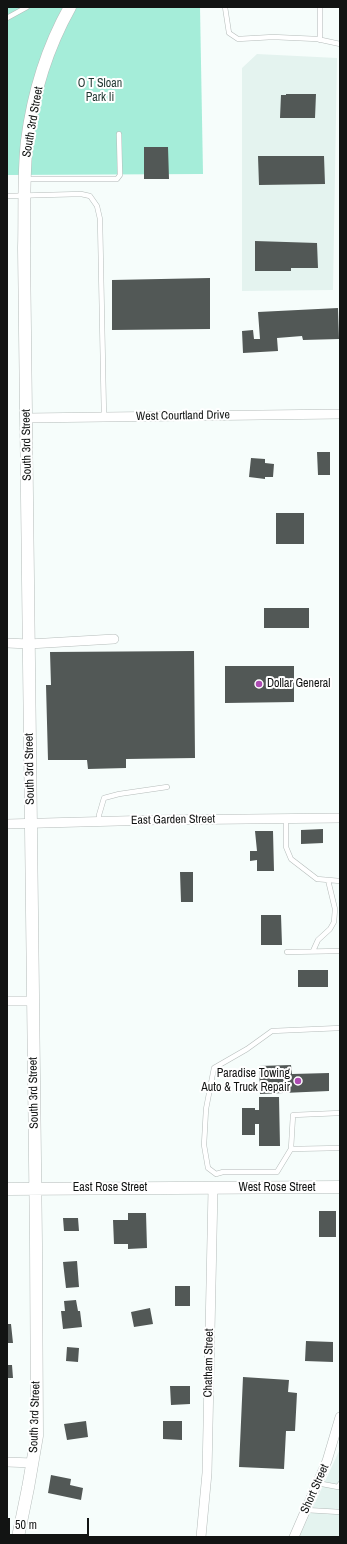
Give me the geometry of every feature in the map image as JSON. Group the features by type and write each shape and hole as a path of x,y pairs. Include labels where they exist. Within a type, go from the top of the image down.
{"street":[{"name":"South 3rd Street","path":"18,1537 37,1436 26,418 25,179 27,141 32,108 39,82 58,29 70,7"},
{"name":"West Courtland Drive","path":"26,418 340,414"},
{"path":"7,643 29,644 114,639"},
{"name":"East Garden Street","path":"7,824 99,821 340,818"},
{"path":"7,1001 32,1001"},
{"name":"East Rose Street","path":"7,1189 121,1187 213,1188"},
{"name":"West Rose Street","path":"213,1188 340,1187"},
{"name":"Chatham Street","path":"201,1537 207,1473 213,1188"},
{"name":"Short Street","path":"294,1537 327,1461 340,1417"},
{"path":"7,1462 33,1463"}],"lane":[{"path":"7,18 27,7"},
{"path":"225,7 229,33 238,39 273,37 320,40 340,44"},
{"path":"320,7 320,40"},
{"path":"25,179 117,179 120,175 119,134"},
{"path":"7,196 81,194 90,196 97,206 100,219 104,417"},
{"path":"99,821 99,815 104,798 167,787"},
{"path":"286,818 286,847 291,859 317,879 340,881"},
{"path":"313,951 318,940 330,929 334,922 335,910 328,880"},
{"path":"286,952 340,951"},
{"path":"216,1174 208,1168 204,1145 206,1109 214,1068 247,1049 272,1031 340,1028"},
{"path":"216,1174 223,1172 277,1172 291,1149 293,1115 340,1114"},
{"path":"291,1149 340,1148"},
{"path":"213,1188 216,1174"},
{"path":"318,1483 339,1486"},
{"path":"306,1510 340,1512"}],"shaded area":[{"path":"257,54 337,58 333,290 242,291 242,68"},
{"path":"340,1449 340,1537 299,1537"}],"green space":[{"name":"O T Sloan Park Ii","path":"7,7 200,7 203,174 7,175"}],"building":[{"path":"316,94 315,118 280,118 281,95"},
{"path":"144,147 168,147 169,179 144,179"},
{"path":"258,156 324,156 325,184 259,185"},
{"path":"255,241 317,243 318,268 291,268 291,271 255,271"},
{"path":"210,278 210,329 112,330 112,280"},
{"path":"338,308 339,339 303,340 302,336 277,338 278,351 243,353 242,331 253,330 254,339 260,339 258,312"},
{"path":"317,452 330,452 330,475 318,475"},
{"path":"251,458 265,459 265,463 274,464 273,477 265,477 265,479 249,477"},
{"path":"276,513 304,513 304,544 276,544"},
{"path":"264,608 309,608 309,628 264,628"},
{"path":"194,651 195,758 126,759 126,768 88,769 87,760 48,760 46,685 51,685 50,652"},
{"name":"Dollar General","path":"225,666 294,666 294,702 225,703"},
{"path":"323,829 323,843 301,844 301,830"},
{"path":"255,831 273,831 274,871 257,871 257,860 250,861 250,851 257,851"},
{"path":"180,872 193,872 193,902 181,902"},
{"path":"261,915 281,915 282,945 261,945"},
{"path":"298,970 328,970 328,987 298,987"},
{"path":"291,1065 292,1074 329,1073 329,1091 260,1094 259,1066"},
{"path":"259,1097 279,1097 280,1146 259,1146 259,1124 255,1124 255,1135 242,1135 242,1108 255,1108 255,1110 259,1110"},
{"path":"319,1211 336,1211 336,1237 319,1237"},
{"path":"128,1213 146,1213 147,1248 128,1249 128,1244 114,1244 113,1220 128,1220"},
{"path":"63,1218 78,1218 79,1231 64,1231"},
{"path":"77,1261 79,1287 66,1288 63,1262"},
{"path":"175,1286 190,1286 190,1306 175,1306"},
{"path":"76,1300 78,1311 80,1311 82,1327 63,1329 61,1311 65,1311 64,1301"},
{"path":"150,1308 153,1324 134,1327 131,1312"},
{"path":"7,1324 11,1324 13,1343 7,1343"},
{"path":"306,1341 333,1342 333,1362 305,1361"},
{"path":"67,1347 79,1348 78,1362 66,1361"},
{"path":"7,1365 12,1365 13,1378 7,1378"},
{"path":"243,1377 289,1380 288,1392 297,1393 295,1431 286,1431 284,1469 239,1467"},
{"path":"170,1386 190,1386 190,1404 171,1405"},
{"path":"86,1421 88,1437 67,1440 64,1424"},
{"path":"163,1421 182,1421 182,1440 163,1439"},
{"path":"51,1475 71,1479 70,1485 83,1488 81,1500 48,1493"}],"place":[{"name":"Dollar General","path":"259,684"},
{"name":"Paradise Towing Auto & Truck Repair","path":"298,1081"}]}
